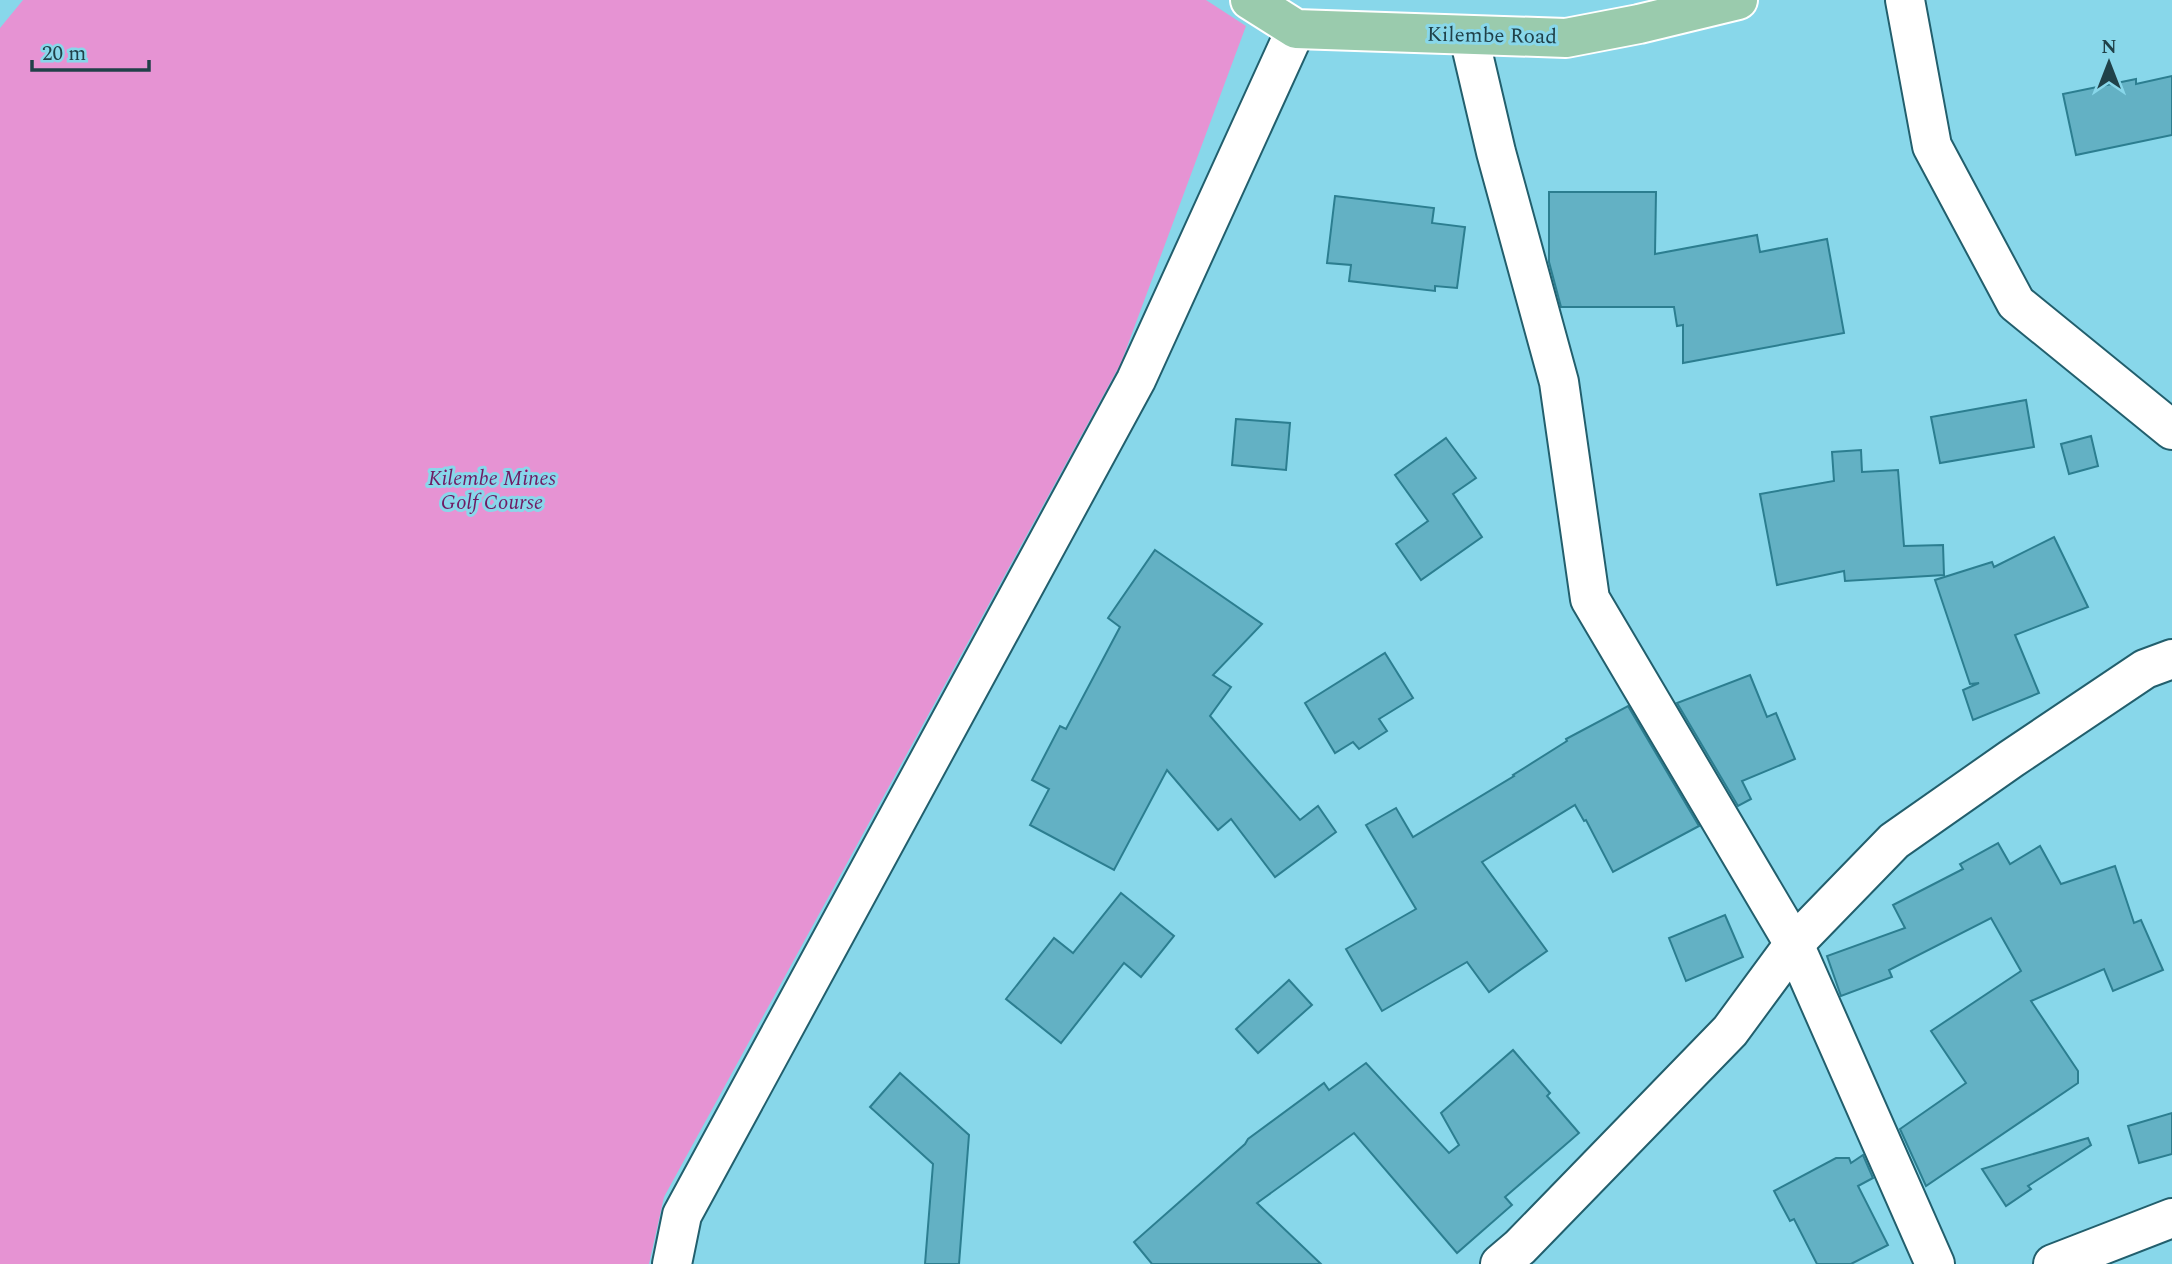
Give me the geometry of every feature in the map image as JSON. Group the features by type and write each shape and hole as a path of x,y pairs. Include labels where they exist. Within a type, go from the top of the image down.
{"main road":[{"name":"Kilembe Road","path":"1250,0 1296,29 1469,37 1566,38 1738,0"}],"street":[{"path":"1905,0 1932,146 2016,303 2172,430"},
{"path":"672,1264 682,1215 1136,380 1296,29"},
{"path":"1469,37 1496,152 1559,382 1590,599 1794,944 1935,1264"},
{"path":"1500,1264 1520,1247 1730,1031 1794,944 1894,841 2145,669 2172,659"},
{"path":"2053,1264 2172,1218"}],"green space":[{"name":"Kilembe Mines Golf Course","path":"23,0 1206,0 1246,26 1121,363 664,1197 649,1264 0,1264 0,28"}],"building":[{"path":"2172,76 2172,135 2076,155 2063,94 2136,79 2136,84"},
{"path":"1549,192 1656,192 1655,254 1757,235 1760,252 1827,239 1844,333 1683,363 1683,325 1677,326 1674,307 1561,307 1549,262"},
{"path":"1335,196 1434,208 1432,223 1465,227 1457,288 1435,286 1435,291 1349,281 1351,265 1327,263"},
{"path":"2026,400 2034,447 1940,463 1931,417"},
{"path":"1236,419 1290,423 1286,470 1232,465"},
{"path":"2091,436 2098,466 2069,474 2061,444"},
{"path":"1446,438 1476,478 1453,494 1482,537 1421,580 1396,544 1428,521 1395,475"},
{"path":"1861,450 1862,472 1898,470 1904,546 1943,545 1944,575 1845,581 1844,571 1777,585 1760,494 1834,481 1832,452"},
{"path":"2054,537 2088,607 2015,635 2039,693 1973,720 1963,690 1979,683 1970,684 1935,580 1992,562 1994,567"},
{"path":"1155,550 1262,624 1213,675 1231,687 1210,716 1300,820 1318,806 1336,832 1275,877 1231,819 1218,830 1167,770 1114,870 1030,825 1049,789 1032,780 1060,726 1066,729 1120,627 1108,618"},
{"path":"1385,653 1413,698 1379,719 1387,731 1359,749 1353,742 1335,753 1305,703"},
{"path":"1750,675 1767,717 1776,713 1795,759 1742,781 1751,799 1738,806 1677,703"},
{"path":"1628,706 1699,826 1613,872 1586,820 1584,821 1575,805 1482,862 1547,951 1489,992 1467,962 1382,1011 1346,949 1416,909 1366,825 1396,808 1413,837 1514,776 1567,741 1566,739"},
{"path":"1998,843 2010,864 2040,846 2061,884 2115,866 2134,923 2141,920 2163,970 2113,991 2104,969 2031,1001 2078,1071 2078,1083 1926,1186 1900,1129 1966,1083 1931,1031 2021,971 1991,918 1889,970 1892,977 1841,996 1827,956 1905,928 1893,905 1963,869 1960,864"},
{"path":"1121,893 1174,936 1141,977 1124,963 1061,1043 1006,999 1054,938 1073,953"},
{"path":"1725,915 1743,957 1686,981 1669,938"},
{"path":"1289,980 1312,1005 1258,1053 1236,1029"},
{"path":"1513,1050 1550,1093 1547,1096 1579,1133 1505,1197 1512,1205 1457,1253 1354,1133 1257,1203 1321,1264 1152,1264 1134,1242 1248,1139 1324,1083 1329,1090 1366,1063 1449,1153 1459,1145 1441,1113"},
{"path":"900,1073 969,1135 959,1264 925,1264 933,1164 870,1107"},
{"path":"2172,1113 2172,1154 2139,1163 2128,1126"},
{"path":"2088,1138 2091,1145 2028,1186 2031,1189 2006,1206 1982,1169"},
{"path":"1863,1155 1873,1178 1858,1186 1888,1245 1851,1264 1817,1264 1794,1219 1790,1221 1774,1191 1836,1158 1849,1158 1851,1163"}]}
